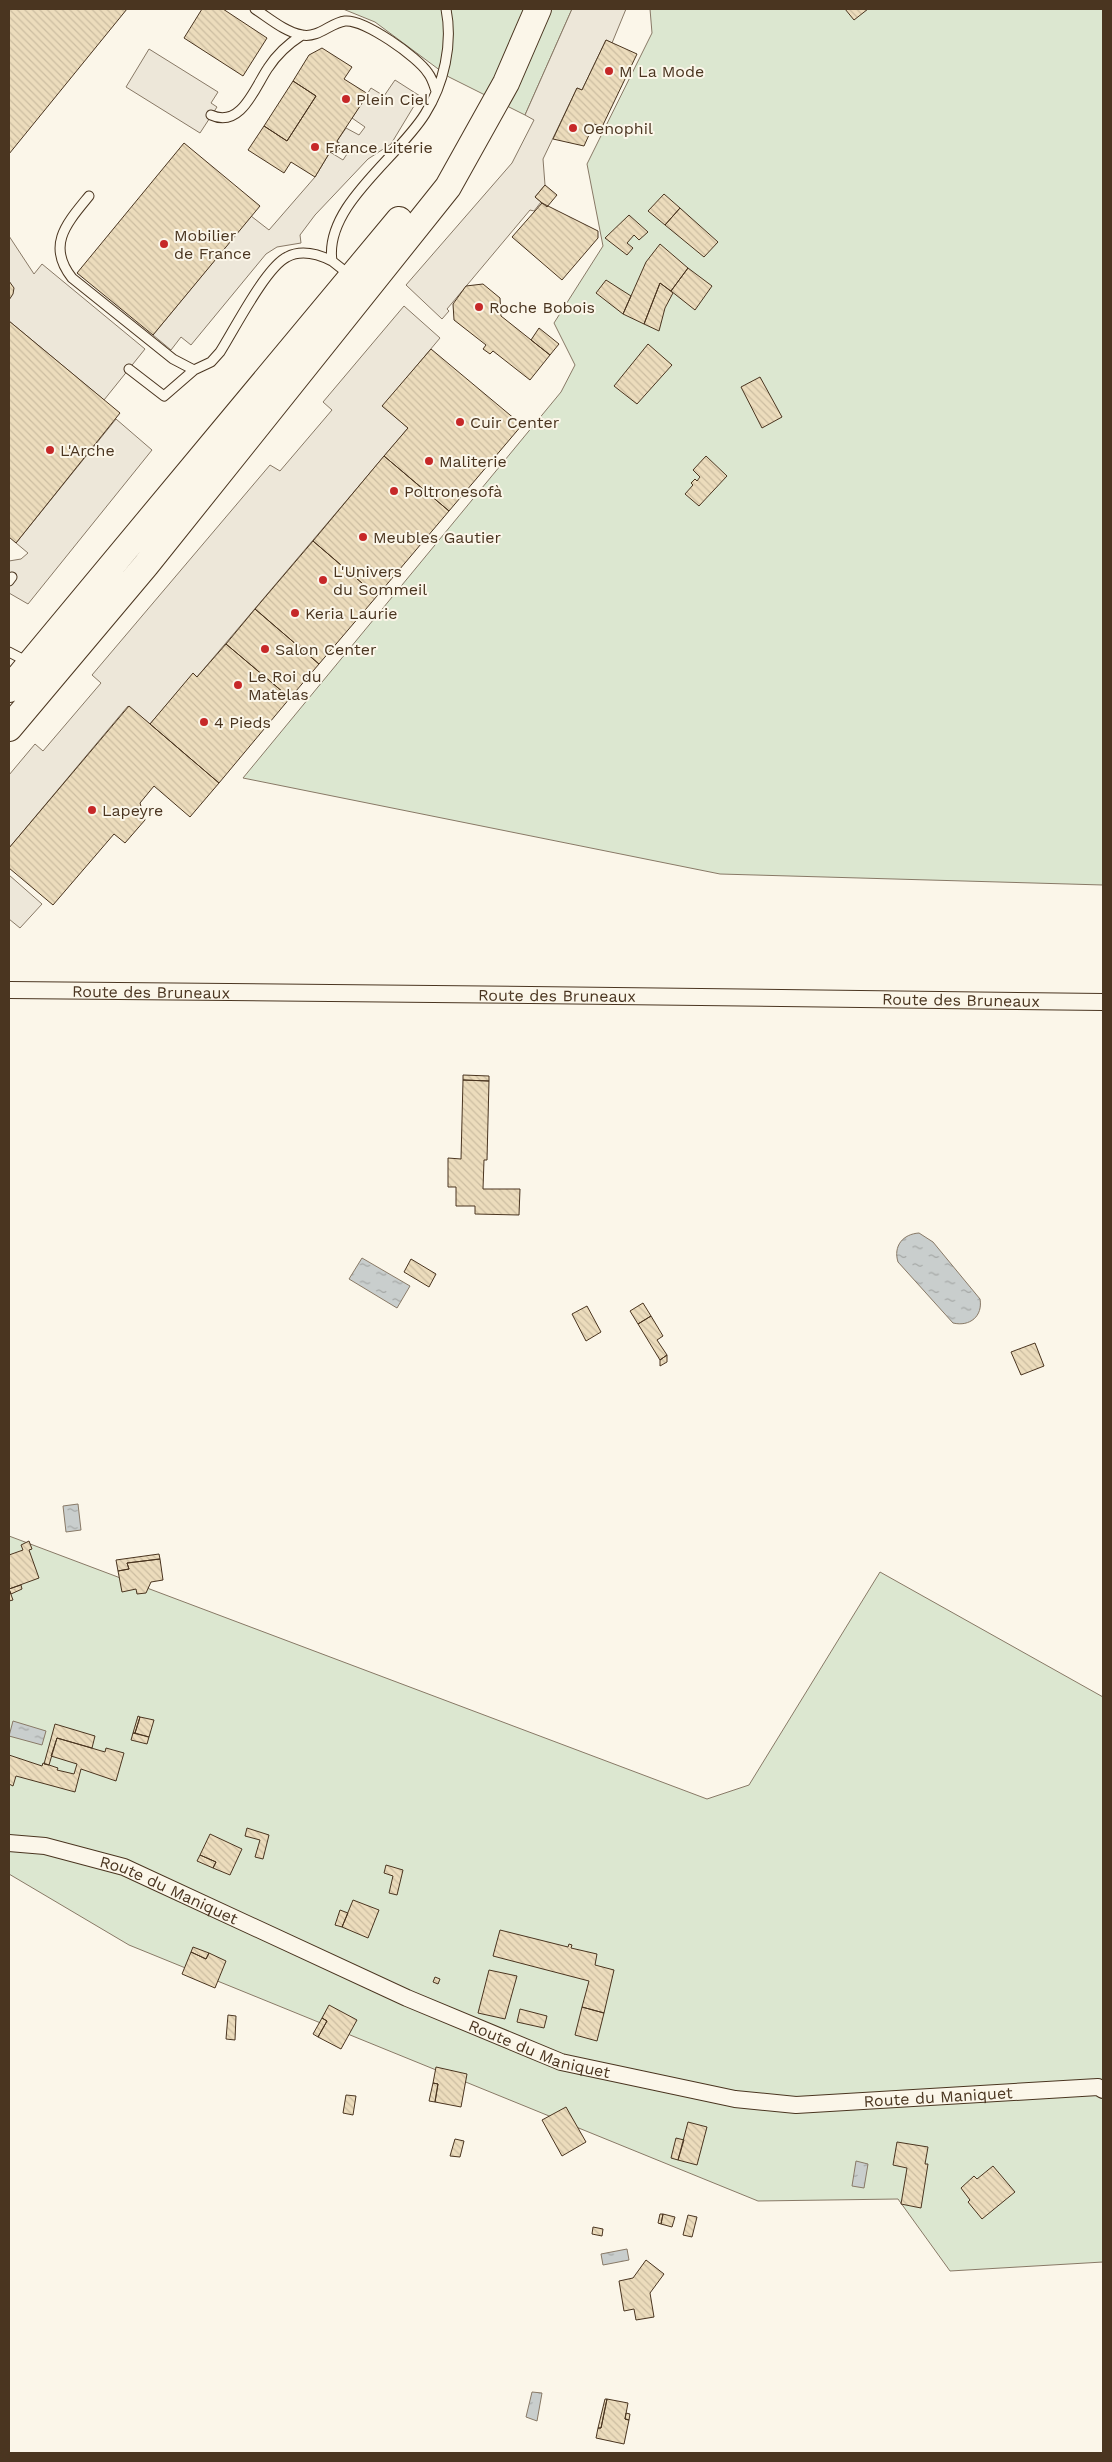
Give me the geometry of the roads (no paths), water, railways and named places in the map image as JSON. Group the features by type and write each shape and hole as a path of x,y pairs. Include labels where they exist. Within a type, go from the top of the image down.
{"main road":[{"path":"9,689 19,658 433,178 480,127 506,83 538,9"},
{"path":"9,728 146,565 350,276"}],"street":[{"name":"Route des Bruneaux","path":"9,990 394,995 859,997 1103,1002"},
{"name":"Route du Maniquet","path":"9,1843 45,1846 124,1867 406,1998 561,2062 735,2099 796,2105 1098,2087 1103,2090"}],"lane":[{"path":"255,9 284,27 302,35"},
{"path":"350,276 331,241 343,212 425,115 446,63 448,19 446,9"},
{"path":"211,115 220,119 230,118 239,112 268,67 287,44 302,35 318,34 345,21 358,23 375,32 416,59 428,72 436,90"},
{"path":"88,196 66,226 59,246 62,265 72,278 173,359 194,370"},
{"path":"129,369 164,396 194,370 211,362 220,352 267,278 287,257 300,253 319,254 350,276"}],"water":[{"path":"919,1233 933,1242 980,1299 977,1315 970,1322 953,1323 898,1262 898,1246 904,1238"},
{"path":"362,1258 410,1286 397,1308 349,1279"},
{"path":"78,1504 81,1530 66,1532 63,1506"},
{"path":"13,1721 46,1731 42,1745 9,1736"},
{"path":"856,2161 868,2164 864,2188 852,2186"},
{"path":"627,2249 629,2260 603,2265 601,2254"},
{"path":"532,2392 542,2393 537,2421 526,2417"}],"place":[{"name":"M La Mode","path":"609,71"},
{"name":"Plein Ciel","path":"346,99"},
{"name":"Oenophil","path":"573,128"},
{"name":"France Literie","path":"315,147"},
{"name":"Mobilier de France","path":"164,244"},
{"name":"Roche Bobois","path":"479,307"},
{"name":"Cuir Center","path":"460,422"},
{"name":"L'Arche","path":"50,450"},
{"name":"Maliterie","path":"429,461"},
{"name":"Poltronesofà","path":"394,491"},
{"name":"Meubles Gautier","path":"363,537"},
{"name":"L'Univers du Sommeil","path":"323,580"},
{"name":"Keria Laurie","path":"295,613"},
{"name":"Salon Center","path":"265,649"},
{"name":"Le Roi du Matelas","path":"238,685"},
{"name":"4 Pieds","path":"204,722"},
{"name":"Lapeyre","path":"92,810"}]}
